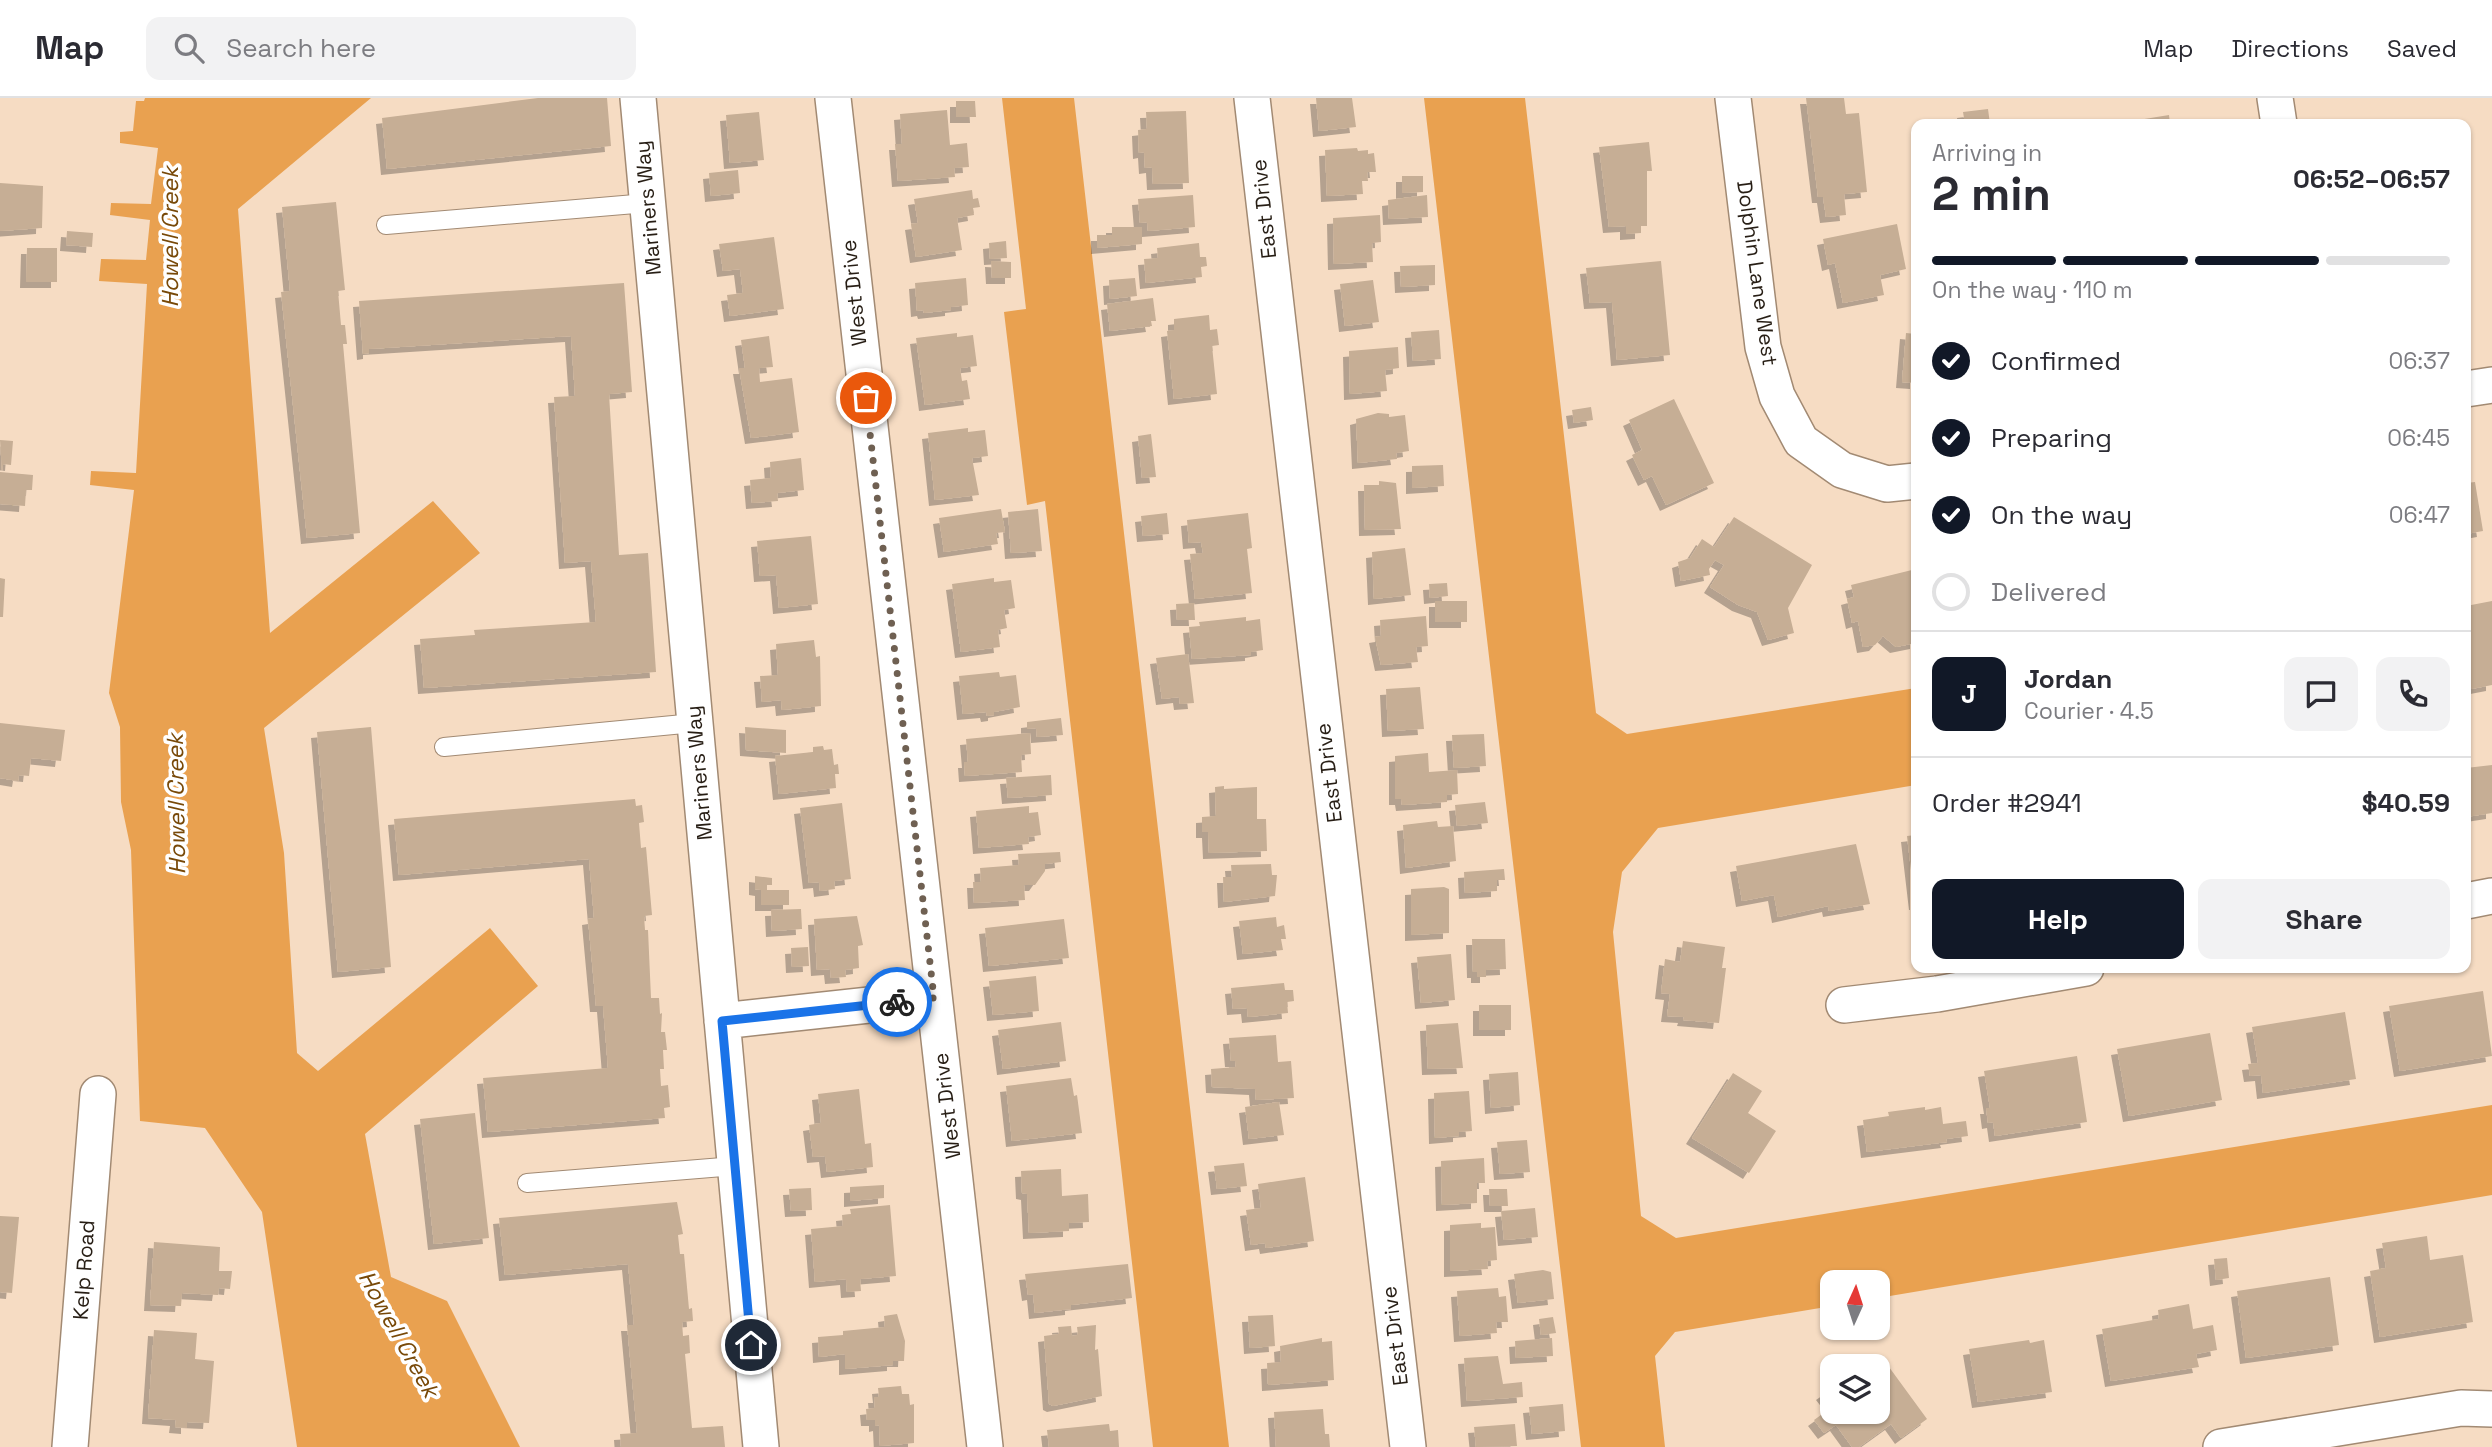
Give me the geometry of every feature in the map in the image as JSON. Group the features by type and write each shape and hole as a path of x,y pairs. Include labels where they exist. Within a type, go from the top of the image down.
{"street":[{"name":"Mariners Way","path":"638,98 761,1447"},
{"name":"West Drive","path":"832,98 985,1447"},
{"name":"East Drive","path":"1252,98 1408,1447"},
{"name":"Dolphin Lane West","path":"1733,98 1763,347 1777,396 1801,441 1842,470 1887,484 1911,482"},
{"path":"2275,98 2278,119"},
{"path":"2471,388 2492,385"},
{"path":"2471,900 2492,896"},
{"path":"1844,1005 1937,994 2057,973"},
{"path":"722,1021 934,998"},
{"name":"Kelp Road","path":"70,1447 98,1094"},
{"path":"2221,1447 2285,1442 2461,1408 2492,1409"}],"lane":[{"path":"386,225 647,203"},
{"path":"444,747 694,723"},
{"path":"527,1183 735,1166"}],"water":[{"name":"Howell Creek","path":"145,98 371,98 238,209 270,633 433,501 480,553 264,728 284,853 297,1053 318,1071 490,928 538,986 365,1134 391,1277 447,1301 520,1447 297,1447 262,1212 205,1128 140,1121 131,850 121,802 120,727 109,693 134,490 90,485 91,471 136,473 147,284 99,281 101,259 146,260 150,220 110,215 111,203 151,204 158,148 120,143 120,132 133,131 136,101 144,101"},
{"path":"1002,98 1074,98 1229,1447 1153,1447 1045,501 1027,505 1004,312 1026,309"},
{"path":"1424,98 1525,98 1596,713 1627,734 1911,689 1911,786 1658,828 1622,872 1613,932 1641,1216 1676,1238 2492,1105 2492,1195 1890,1296 1890,1270 1820,1270 1820,1308 1675,1332 1655,1356 1665,1447 1581,1447"}],"building":[{"path":"538,98 607,98 611,146 387,169 382,118"},
{"path":"1316,98 1352,98 1356,127 1319,131"},
{"path":"1806,98 1844,98 1846,114 1859,113 1867,192 1844,194 1846,215 1826,217 1823,197 1818,197"},
{"path":"956,101 975,101 976,117 956,117"},
{"path":"1988,109 1989,119 1964,119 1963,112"},
{"path":"947,110 950,145 967,143 969,167 954,168 955,177 898,181 895,144 902,144 900,114"},
{"path":"1186,111 1189,183 1153,184 1152,167 1145,168 1144,152 1139,153 1138,130 1147,129 1146,112"},
{"path":"759,112 764,160 730,163 726,115"},
{"path":"2169,115 2169,119 2144,119"},
{"path":"1649,142 1652,171 1647,171 1647,226 1641,226 1641,233 1626,234 1626,226 1609,227 1599,147"},
{"path":"1357,148 1358,151 1368,150 1368,154 1374,153 1376,172 1367,172 1368,181 1362,181 1363,194 1327,196 1325,150"},
{"path":"738,170 740,193 711,196 709,173"},
{"path":"1402,176 1423,176 1423,192 1402,193"},
{"path":"0,183 43,186 42,228 0,231"},
{"path":"972,190 973,199 978,198 980,207 973,208 974,215 957,218 962,250 916,257 911,224 918,223 914,199"},
{"path":"1193,195 1195,227 1148,231 1147,222 1140,223 1138,199"},
{"path":"1427,195 1428,217 1389,219 1388,200"},
{"path":"336,202 345,290 338,291 341,325 345,325 347,344 343,344 360,533 307,538 281,292 290,291 282,207"},
{"path":"1380,215 1381,242 1372,243 1373,262 1334,264 1333,218"},
{"path":"1897,224 1906,269 1880,275 1884,295 1843,303 1835,263 1828,265 1823,239"},
{"path":"1112,227 1142,227 1142,244 1097,248 1097,235 1112,235"},
{"path":"67,231 93,233 92,247 66,245"},
{"path":"774,237 784,309 730,316 727,295 743,293 740,269 723,271 719,244"},
{"path":"1006,241 1007,258 990,259 989,243"},
{"path":"1199,243 1200,257 1206,257 1207,266 1201,267 1202,277 1146,283 1144,259 1158,258 1157,248"},
{"path":"27,248 57,248 57,282 26,282"},
{"path":"991,261 1011,262 1011,278 992,278"},
{"path":"1661,261 1670,355 1617,360 1612,302 1590,303 1586,268"},
{"path":"1435,265 1435,285 1401,287 1400,266"},
{"path":"966,278 968,305 951,307 951,310 924,313 923,310 917,311 915,283"},
{"path":"1135,278 1137,296 1110,299 1109,280"},
{"path":"1373,280 1379,322 1345,326 1340,284"},
{"path":"624,283 632,392 609,394 619,555 648,553 656,672 424,688 420,639 475,635 474,630 596,622 591,561 565,563 554,397 575,396 571,336 369,349 369,353 363,354 359,301"},
{"path":"1153,298 1156,321 1151,321 1152,326 1110,331 1107,304"},
{"path":"1209,315 1210,330 1217,329 1219,345 1212,346 1217,394 1174,399 1167,331 1174,330 1174,319"},
{"path":"1439,330 1441,359 1413,361 1411,332"},
{"path":"957,333 957,337 973,335 977,366 960,368 962,381 967,380 970,399 925,405 916,338"},
{"path":"1906,333 1911,334 1911,383 1902,382"},
{"path":"769,336 773,367 759,368 760,382 792,378 799,432 751,438 739,368 745,368 741,340"},
{"path":"1398,347 1399,368 1385,370 1387,391 1350,394 1349,351"},
{"path":"1674,399 1714,483 1666,505 1652,476 1644,480 1632,455 1642,450 1629,420"},
{"path":"1591,407 1593,420 1574,423 1572,410"},
{"path":"1378,413 1389,414 1389,417 1405,415 1409,451 1396,453 1397,459 1358,463 1356,419"},
{"path":"968,428 968,432 985,430 988,456 972,458 979,495 935,500 928,433"},
{"path":"1151,434 1156,477 1142,478 1138,436"},
{"path":"0,440 13,441 11,465 3,464 2,471"},
{"path":"801,458 804,490 777,493 778,501 752,503 750,480 771,478 770,462"},
{"path":"1443,465 1444,486 1412,488 1412,466"},
{"path":"0,472 33,475 32,490 26,490 25,506 0,504"},
{"path":"1379,481 1396,483 1401,529 1365,530 1364,485 1379,485"},
{"path":"2471,482 2475,482 2483,531 2471,533"},
{"path":"1001,509 1005,532 996,533 998,544 944,552 939,518"},
{"path":"1038,509 1042,551 1011,553 1008,512"},
{"path":"1167,513 1169,534 1143,536 1141,516"},
{"path":"1248,513 1252,548 1247,549 1252,593 1195,599 1190,554 1203,553 1201,542 1189,543 1187,520"},
{"path":"1734,517 1812,565 1788,608 1794,633 1768,640 1757,612 1738,605 1710,587 1724,565 1715,560 1709,569 1710,575 1681,581 1678,562 1690,558 1702,539 1714,547"},
{"path":"811,536 818,604 779,608 776,575 760,576 757,541"},
{"path":"1405,548 1411,595 1374,599 1372,552"},
{"path":"1911,570 1911,644 1896,647 1883,636 1875,645 1863,647 1858,621 1852,623 1847,599 1854,597 1851,585"},
{"path":"0,578 5,579 3,617 0,617"},
{"path":"994,578 994,582 1011,580 1015,608 1004,610 1007,628 998,630 1000,647 961,652 952,584"},
{"path":"1447,583 1448,596 1430,598 1429,584"},
{"path":"1435,601 1467,601 1467,622 1435,622"},
{"path":"2492,601 2492,685 2471,689 2471,605"},
{"path":"1194,603 1195,620 1177,620 1176,604"},
{"path":"1426,616 1428,646 1416,647 1418,662 1381,665 1375,637 1381,636 1380,620"},
{"path":"1246,617 1246,621 1260,619 1263,650 1251,652 1251,655 1192,659 1189,627 1200,626 1199,622"},
{"path":"814,640 816,657 820,656 821,706 782,710 781,700 762,702 760,676 778,675 776,644"},
{"path":"1188,654 1194,703 1180,704 1179,697 1162,699 1156,658"},
{"path":"999,672 1000,677 1016,675 1020,707 987,716 986,712 963,714 959,676"},
{"path":"1420,687 1424,729 1388,731 1386,689"},
{"path":"1061,718 1063,735 1037,737 1036,728 1027,729 1027,722"},
{"path":"0,723 65,730 61,761 31,758 29,776 19,775 18,781 0,778"},
{"path":"371,727 391,967 338,972 317,732"},
{"path":"745,727 786,730 786,753 746,750"},
{"path":"1030,733 1031,754 1021,755 1022,772 965,776 964,762 968,762 966,739"},
{"path":"1484,734 1486,766 1454,768 1452,735"},
{"path":"823,746 824,750 832,749 834,765 838,764 839,774 835,774 836,788 779,794 775,756 813,752 813,747"},
{"path":"1428,753 1429,772 1457,770 1458,794 1447,795 1447,802 1402,805 1401,799 1395,799 1395,756"},
{"path":"2492,765 2492,813 2471,816 2471,767"},
{"path":"1051,775 1052,795 1008,798 1006,778"},
{"path":"1224,786 1224,789 1257,787 1257,819 1266,819 1267,851 1209,853 1208,832 1202,832 1202,817 1216,816 1215,787"},
{"path":"635,799 636,806 642,805 644,822 639,823 641,848 646,847 652,915 644,916 645,930 648,930 651,998 659,998 660,1014 662,1013 661,1032 665,1032 667,1050 663,1050 661,1086 668,1085 670,1107 664,1108 665,1118 488,1132 483,1078 608,1068 603,1006 596,1006 588,919 594,918 589,859 399,875 394,819"},
{"path":"1485,802 1488,823 1457,826 1455,805"},
{"path":"842,803 851,879 834,881 835,889 820,891 819,882 809,883 800,808"},
{"path":"1029,806 1029,813 1038,812 1041,835 1028,837 1029,844 979,848 976,811"},
{"path":"1437,821 1438,827 1453,826 1456,861 1406,868 1403,825"},
{"path":"1907,836 1911,836 1911,870"},
{"path":"1856,844 1870,904 1829,911 1828,906 1778,917 1774,895 1742,901 1736,866"},
{"path":"1060,852 1061,862 1045,864 1045,871 1035,885 1024,885 1025,900 974,903 973,882 981,882 980,868 1019,865 1018,854"},
{"path":"1271,864 1272,875 1277,875 1275,896 1224,902 1223,877 1232,877 1231,865"},
{"path":"1504,869 1505,880 1497,880 1497,891 1465,893 1464,872"},
{"path":"755,876 772,878 772,885 767,885 767,890 789,890 789,905 761,905 761,890 755,889"},
{"path":"1411,889 1449,889 1449,933 1411,935"},
{"path":"801,909 802,929 772,931 771,910"},
{"path":"857,916 863,945 858,946 859,968 845,970 846,977 831,978 830,969 817,970 814,919"},
{"path":"1276,917 1277,927 1284,925 1286,939 1281,939 1283,950 1243,954 1239,921"},
{"path":"1064,919 1069,958 989,966 985,928"},
{"path":"1472,939 1505,939 1506,969 1486,970 1486,977 1477,977 1477,972 1473,972"},
{"path":"1683,941 1725,947 1722,968 1726,968 1719,1023 1667,1016 1670,994 1661,993 1665,959 1680,962"},
{"path":"808,947 809,966 792,967 791,948"},
{"path":"1451,954 1455,1000 1421,1003 1417,957"},
{"path":"1036,976 1039,1011 993,1015 989,981"},
{"path":"1284,983 1285,990 1293,990 1294,1001 1287,1002 1288,1013 1248,1017 1247,1008 1233,1009 1231,988"},
{"path":"2483,991 2492,1056 2400,1071 2389,1006"},
{"path":"1479,1005 1511,1005 1511,1030 1479,1030"},
{"path":"2345,1012 2356,1079 2263,1093 2261,1075 2250,1076 2248,1064 2258,1063 2252,1027"},
{"path":"1061,1022 1066,1061 1003,1069 998,1030"},
{"path":"1458,1023 1463,1068 1428,1069 1426,1025"},
{"path":"2210,1033 2222,1100 2129,1116 2117,1049"},
{"path":"1276,1035 1278,1062 1291,1061 1294,1098 1256,1100 1255,1089 1212,1087 1211,1069 1236,1067 1235,1061 1231,1061 1229,1038"},
{"path":"2077,1056 2087,1122 1995,1136 1993,1122 1988,1123 1986,1108 1990,1108 1984,1071"},
{"path":"1518,1072 1520,1105 1491,1108 1489,1074"},
{"path":"1733,1073 1762,1091 1748,1113 1776,1131 1749,1173 1692,1138"},
{"path":"1071,1078 1074,1096 1077,1095 1082,1133 1012,1141 1006,1086"},
{"path":"859,1089 865,1144 871,1143 873,1167 827,1172 825,1156 813,1157 809,1125 821,1123 818,1094"},
{"path":"1469,1091 1472,1131 1459,1132 1459,1136 1435,1138 1434,1093"},
{"path":"1279,1102 1284,1135 1249,1139 1245,1107"},
{"path":"1925,1107 1925,1110 1941,1107 1943,1124 1966,1121 1968,1136 1946,1139 1947,1142 1867,1152 1863,1120 1889,1116 1888,1112"},
{"path":"475,1113 489,1238 434,1244 420,1119"},
{"path":"1527,1140 1530,1172 1500,1174 1497,1142"},
{"path":"1484,1158 1485,1183 1477,1183 1477,1203 1442,1205 1441,1161"},
{"path":"1244,1163 1247,1186 1217,1189 1214,1166"},
{"path":"1061,1169 1062,1196 1088,1194 1089,1222 1069,1223 1069,1231 1029,1233 1027,1194 1022,1193 1021,1171"},
{"path":"1305,1177 1314,1241 1266,1248 1265,1243 1251,1245 1246,1210 1261,1208 1258,1184"},
{"path":"884,1185 884,1198 850,1201 850,1187"},
{"path":"811,1188 812,1210 791,1211 789,1189"},
{"path":"1489,1189 1507,1189 1508,1206 1490,1206"},
{"path":"677,1202 683,1234 678,1235 680,1254 684,1254 689,1309 692,1308 693,1321 682,1322 683,1336 689,1335 690,1353 685,1354 692,1428 723,1426 725,1447 621,1447 620,1434 637,1433 627,1325 634,1325 628,1264 505,1275 499,1218"},
{"path":"890,1205 896,1276 860,1279 861,1291 847,1292 846,1279 815,1282 811,1229 843,1226 842,1215 851,1214 850,1209"},
{"path":"1535,1208 1538,1237 1504,1240 1501,1211"},
{"path":"0,1216 19,1217 12,1293 0,1292"},
{"path":"1481,1223 1481,1228 1495,1227 1497,1260 1487,1261 1488,1269 1450,1271 1450,1225"},
{"path":"2427,1236 2430,1260 2463,1255 2473,1322 2380,1337 2370,1271 2386,1268 2382,1243"},
{"path":"154,1242 220,1247 219,1271 232,1271 230,1289 219,1288 218,1295 182,1293 181,1306 150,1305"},
{"path":"2227,1258 2229,1278 2216,1280 2214,1259"},
{"path":"1128,1264 1132,1298 1071,1305 1071,1309 1035,1313 1033,1294 1028,1295 1025,1274"},
{"path":"1543,1270 1551,1272 1554,1299 1518,1303 1514,1274"},
{"path":"2330,1277 2339,1345 2246,1358 2237,1291"},
{"path":"1498,1288 1499,1297 1506,1296 1508,1322 1496,1322 1497,1333 1460,1336 1457,1291"},
{"path":"2189,1304 2193,1329 2213,1325 2217,1350 2196,1354 2199,1367 2111,1381 2102,1329 2159,1319 2158,1310"},
{"path":"897,1314 905,1341 904,1361 893,1361 893,1365 845,1369 845,1354 819,1357 818,1337 843,1335 843,1331 885,1327 884,1316"},
{"path":"1273,1315 1275,1346 1250,1348 1248,1316"},
{"path":"1553,1317 1556,1333 1541,1335 1539,1319"},
{"path":"1096,1325 1095,1350 1098,1349 1102,1396 1053,1406 1049,1404 1044,1336 1059,1334 1058,1327 1071,1326 1072,1336 1078,1335 1077,1327"},
{"path":"154,1330 197,1333 195,1359 214,1361 209,1423 187,1422 187,1428 175,1427 176,1420 148,1418"},
{"path":"1322,1338 1322,1342 1332,1341 1334,1380 1268,1385 1267,1363 1281,1362 1280,1346"},
{"path":"1552,1338 1553,1356 1516,1358 1515,1341"},
{"path":"2029,1340 2030,1343 2044,1340 2052,1392 1978,1402 1969,1349"},
{"path":"1498,1356 1503,1384 1522,1382 1523,1397 1467,1401 1464,1358"},
{"path":"1890,1368 1927,1419 1901,1438 1891,1424 1859,1447 1852,1447 1836,1425 1824,1433 1814,1420 1820,1416 1820,1424 1890,1424"},
{"path":"901,1386 902,1394 909,1394 910,1405 914,1404 914,1443 880,1446 879,1425 875,1426 875,1420 867,1420 866,1409 875,1408 874,1397 879,1397 878,1388"},
{"path":"1563,1404 1565,1431 1532,1434 1529,1407"},
{"path":"1323,1409 1325,1434 1329,1434 1330,1447 1276,1447 1274,1412"},
{"path":"1109,1424 1110,1431 1118,1430 1119,1447 1049,1447 1047,1430"},
{"path":"1515,1424 1517,1446 1476,1447 1474,1427"}],"way so far":[{"path":"866,398 934,998 897,1002"}],"route":[{"path":"751,1345 722,1021 897,1002"}]}
